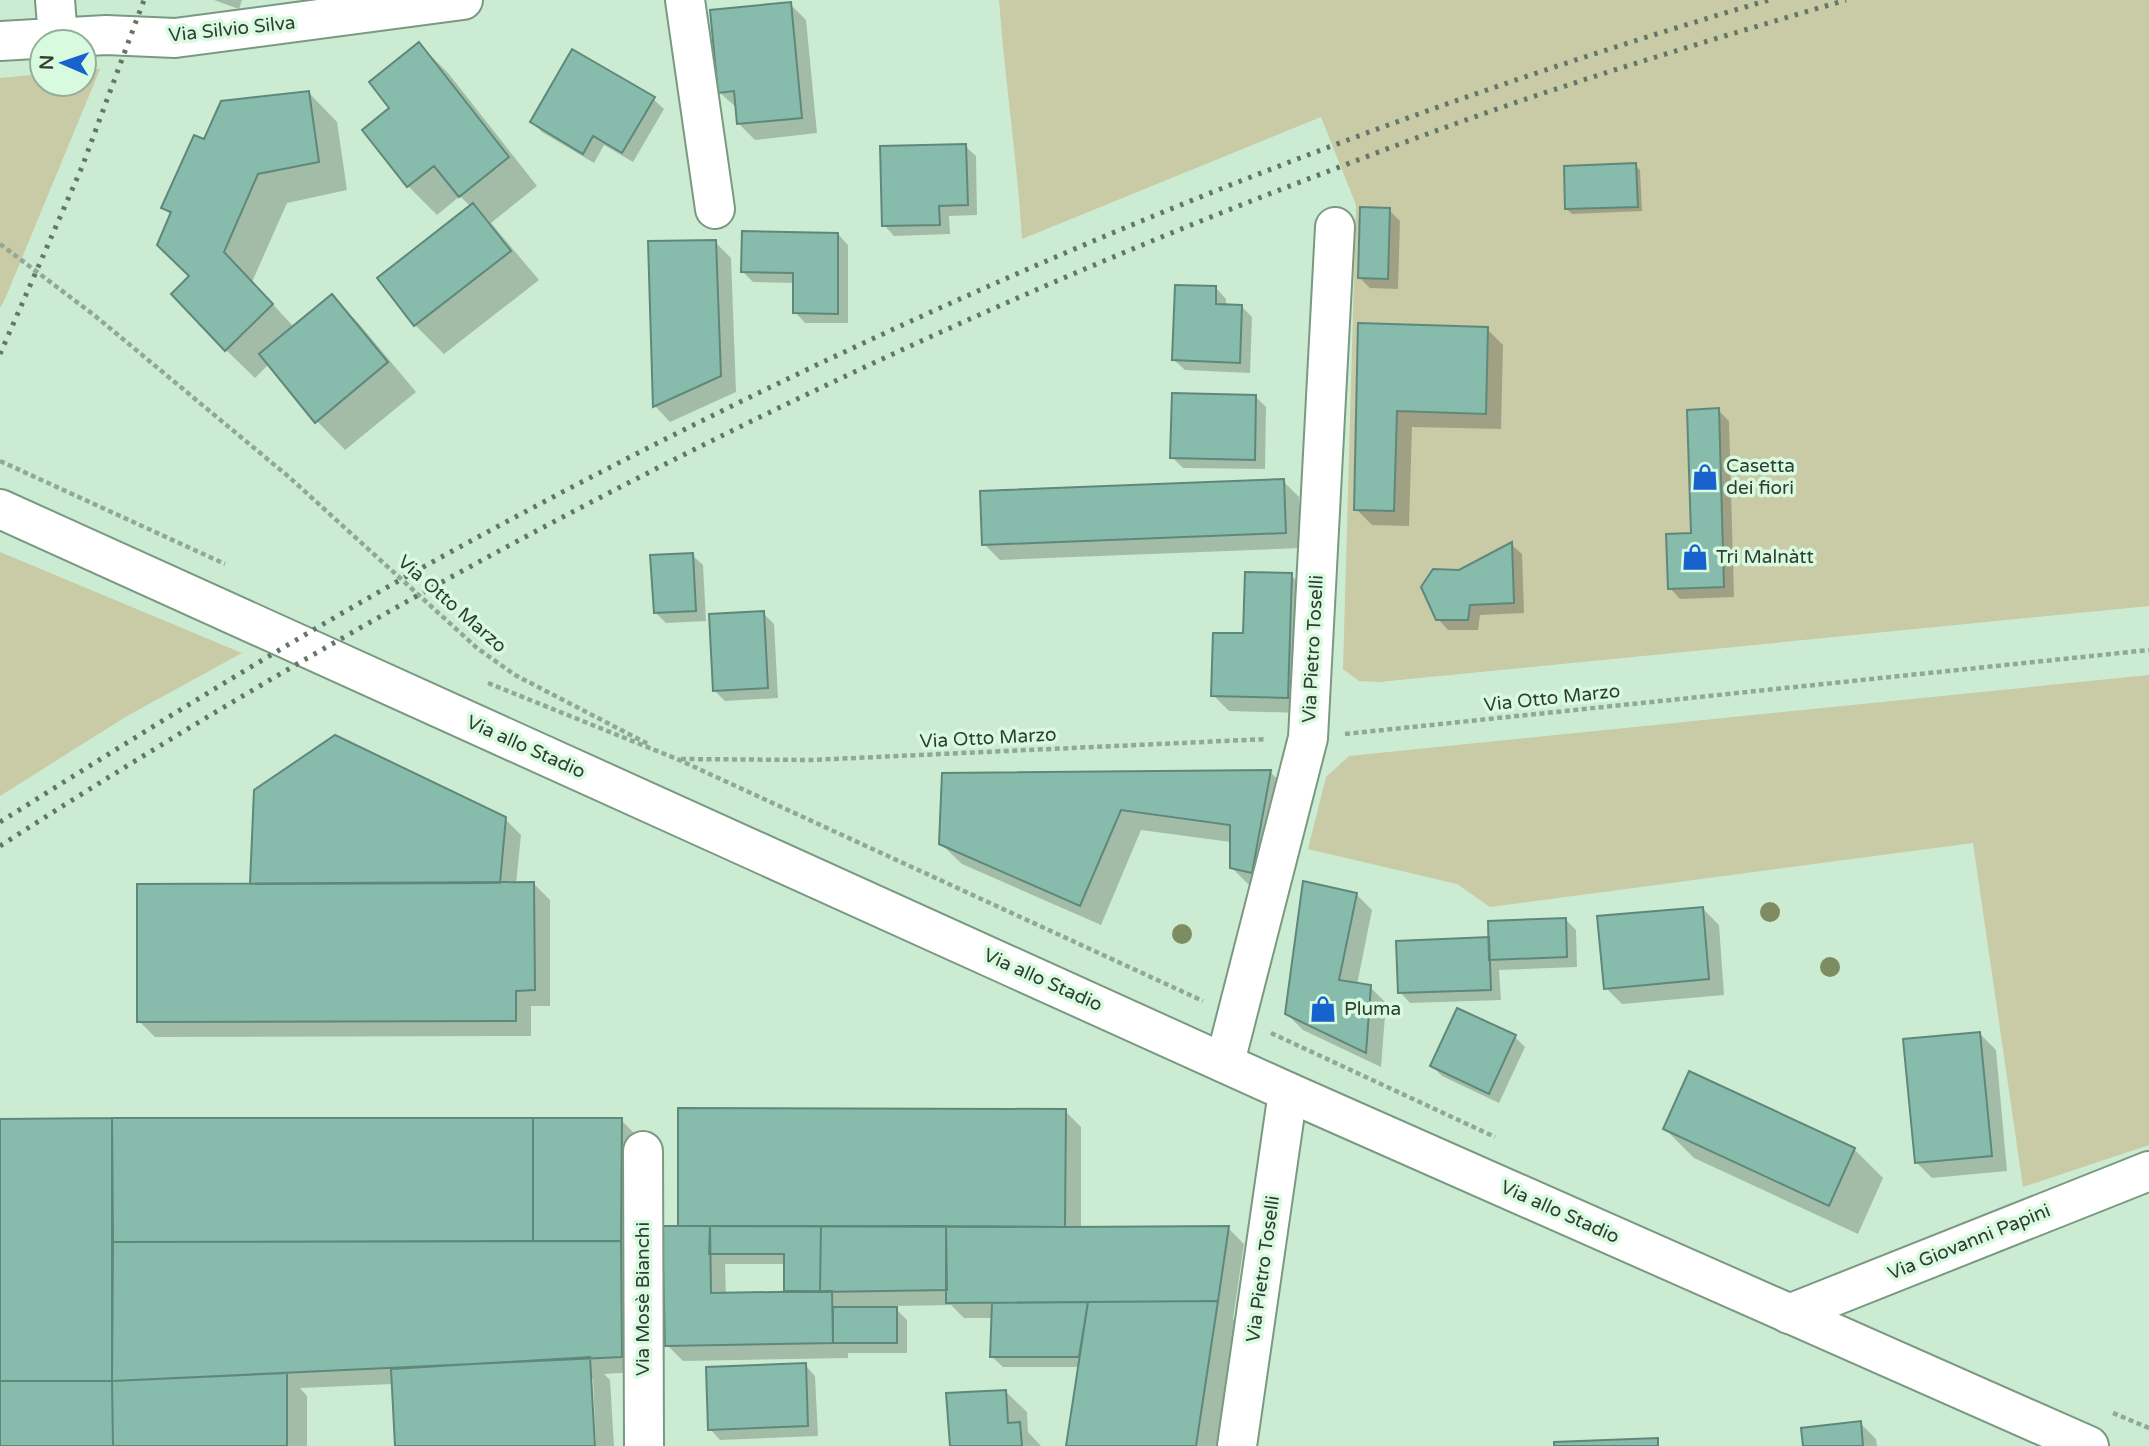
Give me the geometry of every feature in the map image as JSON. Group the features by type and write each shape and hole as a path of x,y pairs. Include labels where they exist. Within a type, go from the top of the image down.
{"street":[{"path":"55,0 57,28"},
{"name":"Via Silvio Silva","path":"98,36 175,38 463,0"},
{"path":"685,0 715,209"},
{"name":"Via Silvio Silva","path":"0,41 28,40"},
{"name":"Via Pietro Toselli","path":"1226,1062 1308,737 1335,227"},
{"name":"Via allo Stadio","path":"0,509 1288,1092 2088,1446"},
{"name":"Via Pietro Toselli","path":"1237,1446 1288,1092"},
{"name":"Via Mosè Bianchi","path":"643,1151 644,1446"},
{"name":"Via Giovanni Papini","path":"1789,1314 2149,1171"}],"path":[{"name":"Via Otto Marzo","path":"0,244 94,315 289,477 477,648 515,675 677,759 811,760 1308,737 2149,650"},
{"path":"0,461 238,570"},
{"path":"475,678 677,759 1502,1140"},
{"path":"2112,1412 2149,1428"}],"green space":[{"path":"999,0 2149,0 2149,606 1379,682 1359,681 1343,669 1356,205 1321,117 1022,239"},
{"path":"28,75 28,98 88,98 0,308 0,78"},
{"path":"0,552 242,653 127,716 0,796"},
{"path":"2149,675 2149,1145 2023,1187 1973,843 1490,907 1457,884 1308,849 1326,777 1349,756"}],"building":[{"path":"791,2 802,118 737,124 734,91 718,93 710,10"},
{"path":"419,42 509,157 459,197 434,166 407,187 362,130 389,108 369,82"},
{"path":"572,49 655,97 622,153 593,136 583,154 530,122"},
{"path":"309,91 319,162 258,174 224,252 273,304 225,351 171,294 189,276 157,245 171,212 161,208 194,135 204,139 221,101"},
{"path":"966,144 968,205 939,206 940,225 882,226 880,146"},
{"path":"1636,163 1638,207 1565,209 1564,166"},
{"path":"473,203 511,251 414,326 377,278"},
{"path":"1360,207 1390,208 1388,279 1358,278"},
{"path":"742,231 838,233 838,314 793,313 793,273 741,272"},
{"path":"716,240 721,376 653,407 648,241"},
{"path":"1175,285 1216,286 1216,304 1242,305 1240,363 1172,360"},
{"path":"332,294 388,362 315,423 259,354"},
{"path":"1358,323 1488,327 1486,414 1397,411 1394,511 1354,510"},
{"path":"1172,393 1256,395 1255,460 1170,458"},
{"path":"1719,408 1724,587 1668,589 1666,534 1691,533 1687,410"},
{"path":"1284,479 1286,533 982,545 980,491"},
{"path":"1512,542 1514,603 1470,605 1468,620 1436,620 1421,587 1433,569 1459,570"},
{"path":"693,553 696,611 654,613 650,555"},
{"path":"1245,572 1292,573 1288,698 1211,696 1213,633 1243,633"},
{"path":"764,611 768,688 713,691 709,614"},
{"path":"335,735 506,817 500,883 250,884 254,790"},
{"path":"1271,770 1252,873 1230,868 1230,825 1121,810 1080,906 939,844 942,773"},
{"path":"1303,881 1357,893 1339,980 1371,985 1366,1053 1285,1014"},
{"path":"534,882 535,990 516,991 516,1021 137,1022 137,884"},
{"path":"1703,907 1709,979 1604,989 1597,916"},
{"path":"1566,918 1567,957 1489,960 1488,921"},
{"path":"1489,937 1491,990 1398,993 1396,941"},
{"path":"1457,1008 1516,1035 1489,1094 1430,1066"},
{"path":"1980,1032 1992,1156 1915,1163 1903,1039"},
{"path":"1689,1071 1855,1148 1829,1206 1663,1129"},
{"path":"678,1108 1066,1109 1065,1227 678,1226"},
{"path":"112,1118 533,1118 533,1241 113,1242"},
{"path":"112,1118 112,1381 0,1381 0,1119"},
{"path":"533,1118 622,1118 621,1241 533,1241"},
{"path":"662,1226 710,1226 711,1293 832,1291 833,1343 665,1346"},
{"path":"710,1226 821,1226 820,1292 784,1291 784,1254 709,1254"},
{"path":"821,1226 946,1226 947,1290 820,1292"},
{"path":"946,1226 1229,1226 1218,1301 946,1303"},
{"path":"621,1241 622,1357 112,1381 113,1242"},
{"path":"1218,1301 1196,1446 1066,1446 1088,1302"},
{"path":"1088,1302 1079,1357 990,1357 992,1303"},
{"path":"833,1307 897,1307 897,1343 833,1343"},
{"path":"590,1357 595,1446 395,1446 391,1369"},
{"path":"806,1363 808,1426 708,1430 706,1367"},
{"path":"287,1373 287,1446 113,1446 112,1381"},
{"path":"0,1381 112,1381 113,1446 0,1446"},
{"path":"1006,1390 1008,1423 1020,1422 1022,1446 950,1446 946,1393"},
{"path":"1861,1421 1863,1446 1803,1446 1801,1428"},
{"path":"1658,1438 1658,1446 1554,1446 1554,1442"}],"railway":[{"path":"0,354 82,167 144,0"},
{"path":"0,822 283,648 456,549 773,386 934,311 1098,239 1263,172 1430,110 1599,52 1769,0"},
{"path":"0,846 151,751 458,573 775,410 936,334 1099,263 1412,140 1597,76 1846,0"}],"place":[{"name":"Casetta dei fiori","path":"1705,477"},
{"name":"Tri Malnàtt","path":"1695,557"},
{"name":"Pluma","path":"1323,1009"}]}
